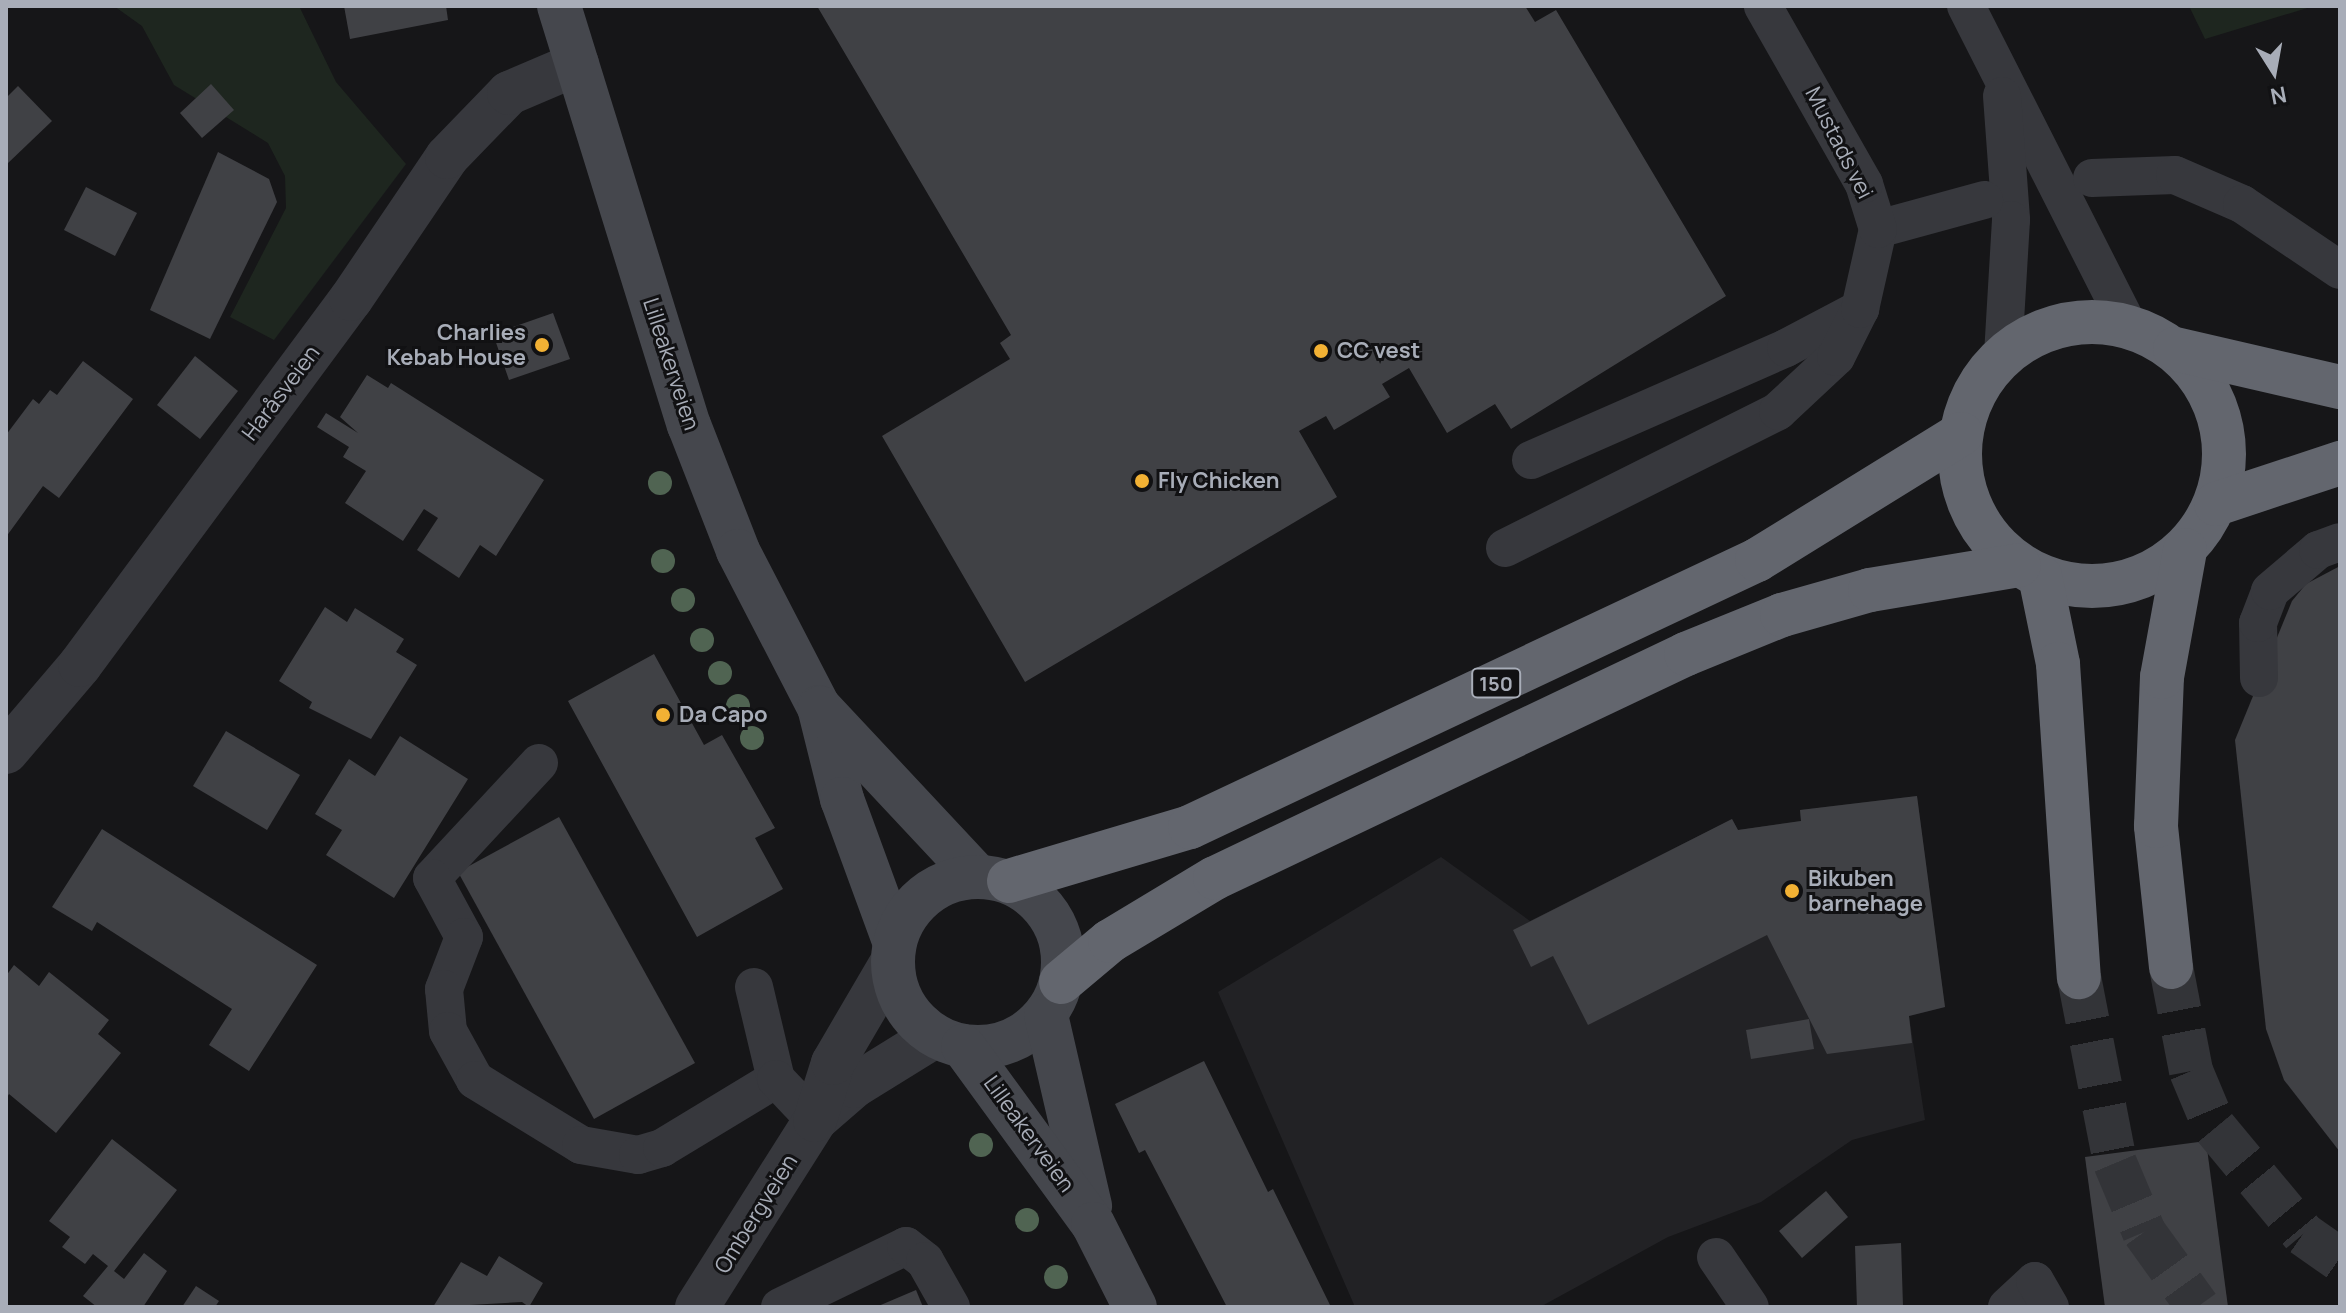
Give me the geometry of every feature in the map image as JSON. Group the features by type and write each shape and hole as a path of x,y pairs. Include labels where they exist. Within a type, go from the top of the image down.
{"highway":[{"name":"150","path":"1054,998 1110,941 1215,878 1686,654 1782,615 1870,590 2030,570 2101,587 2160,569 2185,550 2216,504 2226,448 2212,393 2175,349 2128,326 2083,321 2040,331 2003,355 1968,405 1961,434 1960,472 1970,507 1990,539 2030,570"},
{"path":"2175,349 2319,383"},
{"name":"150","path":"993,878 1190,827 1757,560 1961,434"},
{"path":"2216,504 2320,467"},
{"path":"2171,967 2156,826 2162,677 2185,550"},
{"path":"2030,570 2058,664 2079,977"}],"main road":[{"name":"Lilleakerveien","path":"559,6 689,425 738,551 819,707 842,799 893,951"},
{"name":"Lilleakerveien","path":"819,707 993,878"},
{"path":"993,878 1039,903 1059,933 1054,998 1009,1042 949,1041 903,1005 893,951 925,894 993,878"},
{"name":"Lilleakerveien","path":"1054,998 1093,1224"},
{"name":"Lilleakerveien","path":"949,1041 1093,1224 1135,1307"}],"street":[{"name":"Haråsveien","path":"6,752 80,665 351,299 447,157 509,93 577,64"},
{"name":"Ombergveien","path":"706,1304 815,1120 833,1063 893,951"},
{"name":"Ombergveien","path":"815,1120 854,1086 949,1041"}],"lane":[{"name":"Mustads vei","path":"1763,6 1864,184 1878,229 1984,200"},
{"path":"1966,6 2002,85 2128,326"},
{"path":"2002,85 2011,220 2003,355"},
{"path":"2092,178 2175,175 2242,204 2340,270"},
{"path":"1505,548 1778,411 1836,357 1860,309 1878,229"},
{"path":"1531,460 1786,348 1860,309"},
{"path":"2259,678 2258,623 2270,591 2318,550 2340,542"},
{"path":"539,763 432,878 464,937 444,989 448,1031 475,1080 581,1145 638,1155 662,1148 776,1079"},
{"path":"754,987 776,1079 815,1120"},
{"path":"780,1307 906,1246 925,1261 951,1307"},
{"path":"1716,1257 1750,1307"},
{"path":"2007,1307 2035,1281 2050,1307"}],"shaded area":[{"path":"114,6 299,6 336,82 406,164 274,340 230,317 286,208 285,176 268,143 174,85 142,26"},
{"path":"2189,6 2314,6 2205,39"},
{"path":"1917,796 1945,1007 1909,1016 1925,1120 1852,1140 1761,1202 1668,1237 1540,1307 1355,1307 1218,992 1441,857 1530,921 1732,819 1738,830 1801,821 1800,810"}],"building":[{"path":"344,6 446,6 448,20 350,39"},
{"name":"CC vest","path":"817,6 1525,6 1535,22 1556,10 1726,296 1511,429 1495,404 1447,433 1409,368 1382,384 1390,397 1334,430 1326,416 1299,431 1337,497 1025,682 882,436 1010,359 1000,343 1011,335"},
{"path":"211,84 234,110 202,138 180,113"},
{"path":"18,86 52,121 6,165 6,98"},
{"path":"218,152 269,179 277,202 210,339 150,310"},
{"path":"86,187 137,213 115,256 64,230"},
{"path":"553,313 570,359 509,380 493,334"},
{"path":"195,356 238,391 200,439 157,405"},
{"path":"83,361 133,399 59,498 43,486 6,537 6,435 33,399 39,404 50,390 57,395"},
{"path":"367,375 388,388 391,383 544,480 496,556 480,545 459,578 417,550 438,518 424,509 403,541 345,503 366,471 343,457 349,447 317,427 326,413 358,433 340,417"},
{"path":"2340,566 2340,1152 2284,1080 2266,1029 2235,740 2292,601 2306,584"},
{"path":"325,607 347,622 355,608 404,639 396,652 417,665 371,739 309,708 312,702 279,681"},
{"path":"654,654 704,745 722,735 775,828 755,838 783,889 697,937 568,701"},
{"path":"226,731 300,775 267,830 193,786"},
{"path":"400,736 468,779 394,898 326,855 342,830 315,814 349,759 375,776"},
{"path":"1917,796 1945,1007 1909,1016 1912,1043 1827,1054 1767,935 1588,1025 1553,956 1531,967 1513,930 1732,819 1738,830 1801,821 1800,810"},
{"path":"559,817 695,1063 594,1119 458,872"},
{"path":"102,829 317,965 249,1071 209,1045 232,1009 97,922 92,931 52,907"},
{"path":"14,965 39,986 49,972 109,1020 98,1034 121,1053 56,1133 9,1094 6,1099 6,976"},
{"path":"1809,1019 1814,1049 1751,1059 1746,1030"},
{"path":"1204,1061 1268,1192 1273,1189 1331,1307 1227,1307 1145,1150 1139,1153 1115,1104"},
{"path":"112,1139 177,1190 114,1271 124,1279 144,1253 167,1271 143,1307 97,1307 83,1296 108,1266 93,1254 85,1264 62,1247 70,1237 49,1221"},
{"path":"2206,1141 2228,1307 2105,1307 2085,1157"},
{"path":"1826,1191 1848,1217 1802,1258 1779,1231"},
{"path":"1901,1243 1903,1307 1857,1307 1855,1246"},
{"path":"499,1256 543,1283 529,1307 522,1302 433,1307 461,1262 487,1276"},
{"path":"196,1286 219,1301 215,1307 182,1307"},
{"path":"916,1290 923,1307 876,1307"}],"tunnel":[{"path":"2171,967 2191,1071 2215,1128 2303,1234 2340,1260"},
{"path":"2079,977 2115,1163 2144,1232 2198,1307"}],"place":[{"name":"Charlies Kebab House","path":"542,345"},
{"name":"CC vest","path":"1321,351"},
{"name":"Fly Chicken","path":"1142,481"},
{"name":"Da Capo","path":"663,715"},
{"name":"Bikuben barnehage","path":"1792,891"}]}
